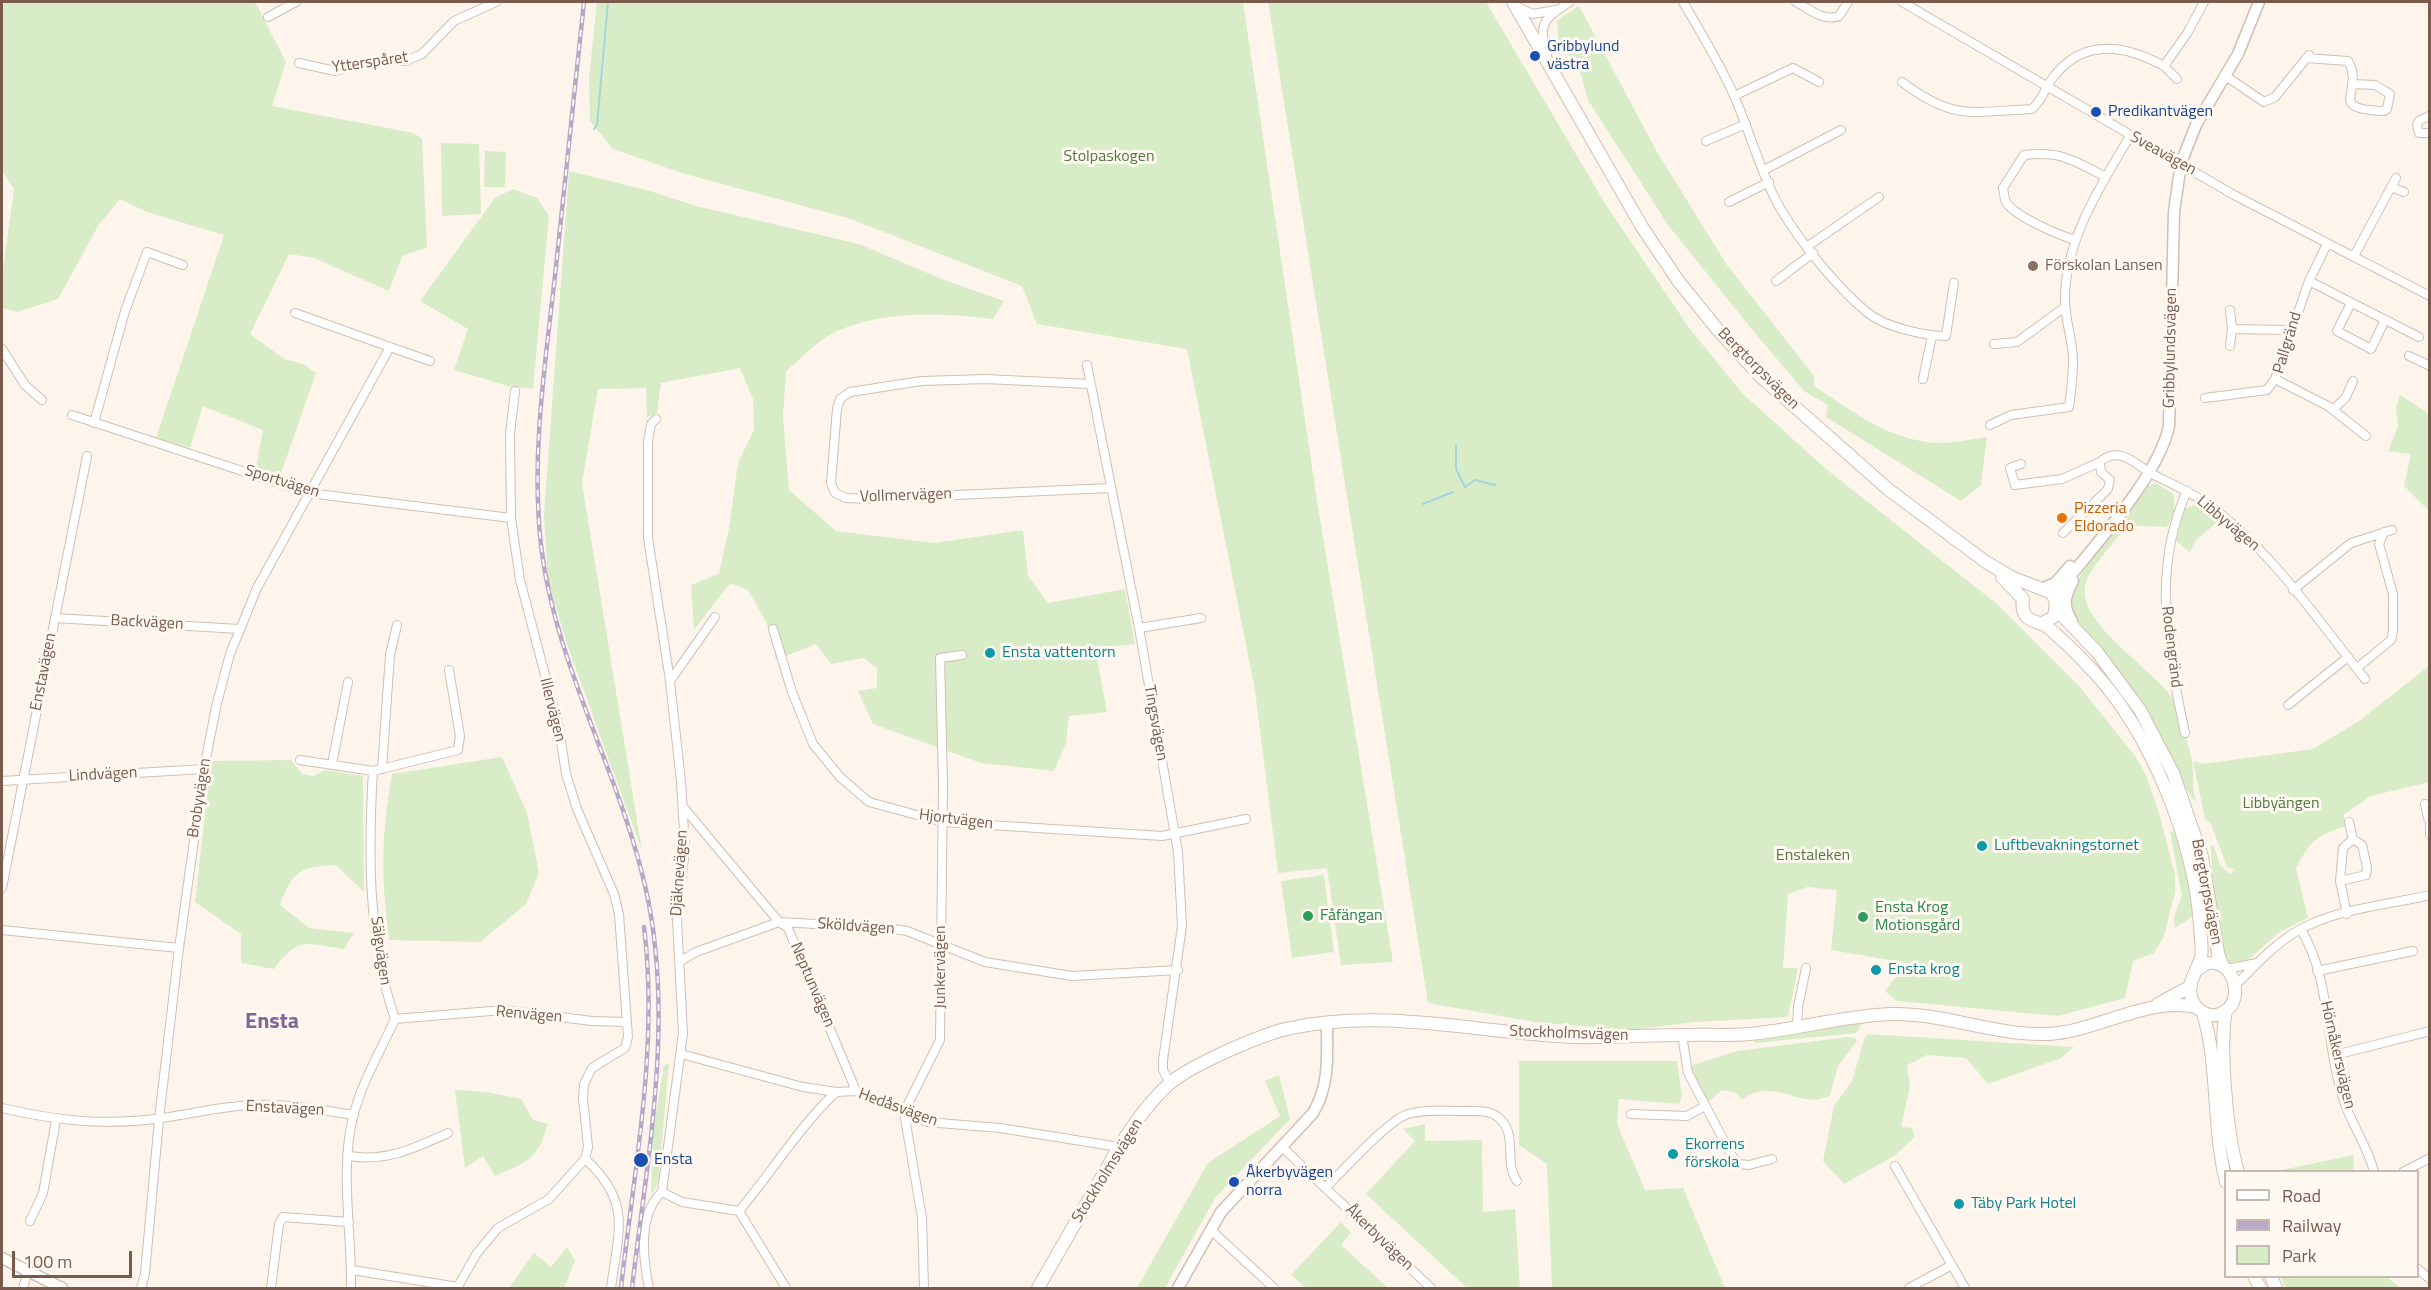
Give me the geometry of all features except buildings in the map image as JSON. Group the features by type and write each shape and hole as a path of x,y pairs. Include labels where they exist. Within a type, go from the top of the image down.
{"main road":[{"name":"Bergtorpsvägen","path":"1512,3 1551,64 1642,227 1679,282 1760,376 1889,490 1986,562 2011,577 2052,593 2056,606 2097,652 2140,710 2173,772 2202,856 2218,953 2224,967"},
{"name":"Bergtorpsvägen","path":"1512,3 1541,61 1585,127"},
{"name":"Bergtorpsvägen","path":"1986,562 2023,599 2023,610 2026,616 2042,623 2071,647 2102,680 2152,760 2184,843 2194,883 2202,955 2197,970"},
{"path":"2023,599 2040,588"},
{"path":"2042,623 2054,617 2056,606"},
{"path":"2224,1172 2217,1138 2209,1032 2190,993 2197,970 2204,963 2224,967 2235,986 2233,999 2226,1010 2223,1029 2230,1122 2238,1170"},
{"name":"Stockholmsvägen","path":"2149,1009 2191,986"},
{"name":"Stockholmsvägen","path":"1038,1288 1132,1126 1170,1083 1224,1053 1270,1033 1327,1023 1401,1019 1517,1034 1583,1037 1749,1034 1893,1014 2020,1033 2047,1034 2077,1031 2149,1009 2183,1004 2200,1010"},
{"path":"2200,1010 2211,1016 2226,1010"}],"street":[{"path":"268,17 296,2"},
{"name":"Ytterspåret","path":"299,63 335,71 383,60 405,61 422,54 454,21 496,2"},
{"path":"1551,64 1542,29 1546,20 1570,2"},
{"path":"1683,2 1734,96 1779,207 1811,249 1870,315 1932,336 1946,336 1954,283"},
{"path":"1796,2 1824,17 1833,18 1839,16 1848,2"},
{"name":"Sveavägen","path":"1902,2 2234,195 2430,296"},
{"path":"2164,66 2188,32 2204,2"},
{"name":"Gribbylundsvägen","path":"2056,606 2059,590 2150,472 2166,445 2169,426 2174,212 2181,164 2196,125 2238,54 2259,2"},
{"path":"1512,3 1533,14 1557,10"},
{"path":"1902,82 1927,101 1948,110 1966,112 2032,109 2039,103 2046,86 2067,63 2105,47 2128,50 2164,66 2177,79"},
{"path":"2224,75 2264,102 2276,97 2307,56 2348,61 2351,67 2352,84 2350,102 2354,108 2367,111 2387,109 2390,94 2375,85 2352,84"},
{"path":"1734,96 1793,68 1819,82"},
{"path":"2429,116 2416,125 2419,133 2430,134"},
{"path":"1706,141 1746,124"},
{"path":"1764,170 1841,130"},
{"path":"1990,425 2011,415 2069,407 2073,360 2065,307 2067,274 2076,240 2106,177 2130,136"},
{"path":"2076,240 2061,237 2006,202 2003,188 2024,155 2062,154 2106,177"},
{"path":"2354,256 2396,178"},
{"path":"1729,202 1769,182"},
{"path":"2391,187 2404,192"},
{"path":"1776,281 1811,249 1879,197"},
{"name":"Pallgränd","path":"2328,244 2309,281 2290,330 2275,379 2333,410 2366,436"},
{"path":"94,423 125,311 147,252 183,265"},
{"path":"2309,281 2419,337"},
{"path":"2351,303 2337,331 2371,349 2385,320"},
{"path":"1994,344 2017,342 2065,307"},
{"path":"2230,310 2232,329 2230,346"},
{"path":"295,313 430,361"},
{"path":"2232,329 2290,330"},
{"path":"1923,379 1932,336"},
{"name":"Brobyvägen","path":"141,1288 146,1274 159,1119 179,948 204,769 216,707 239,629 257,588 390,346"},
{"path":"2,349 25,385 42,400"},
{"path":"2409,356 2430,366"},
{"name":"Tingsvägen","path":"1087,365 1139,628 1174,833 1183,902 1178,970 1163,1060 1163,1070 1170,1083"},
{"name":"Vollmervägen","path":"1089,384 962,379 922,381 850,392 840,399 837,409 831,483 835,493 846,498 870,499 1110,488"},
{"path":"2205,398 2267,390 2275,379"},
{"path":"2333,410 2346,397 2353,381"},
{"name":"Illervägen","path":"515,391 510,435 511,518 520,580 559,728 566,774 577,809 614,894 619,914 628,1037 625,1048 592,1068 584,1084 583,1098 588,1147 585,1159"},
{"name":"Sportvägen","path":"72,415 309,493 511,518"},
{"name":"Djäknevägen","path":"649,1288 645,1254 646,1218 652,1201 662,1192 675,1074 681,1054 683,1033 676,920 685,848 684,807 670,681 648,538 648,441 651,424 656,419"},
{"name":"Libbyvägen","path":"2021,464 2010,468 2015,485 2062,479 2106,457 2122,455 2187,491 2231,523 2271,561 2365,679"},
{"name":"Enstavägen","path":"2,888 87,456"},
{"path":"2063,533 2108,489 2110,480 2101,472 2100,462"},
{"name":"Rodengränd","path":"2185,733 2171,669 2164,597 2169,543 2178,511 2187,491"},
{"path":"2293,590 2360,539 2388,531 2379,543 2393,594 2391,640 2357,668"},
{"path":"2093,546 2064,601 2070,619 2097,652"},
{"name":"Gribbylundsvägen","path":"2040,588 2055,583 2093,546"},
{"path":"670,681 716,617"},
{"name":"Backvägen","path":"55,618 239,629"},
{"path":"1139,628 1201,618"},
{"name":"Sälgvägen","path":"395,1019 382,981 375,933 371,878 378,770 390,655 397,625"},
{"name":"Hjortvägen","path":"773,629 792,692 813,744 840,777 869,802 943,822 1162,836 1246,819"},
{"name":"Junkervägen","path":"904,1112 940,1040 943,822 940,658 962,655"},
{"path":"2288,705 2348,657"},
{"path":"300,760 378,770 458,750 460,736 449,670"},
{"path":"332,764 348,682"},
{"name":"Lindvägen","path":"2,781 204,769"},
{"path":"2425,804 2430,835"},
{"name":"Neptunvägen","path":"684,807 779,922 788,928 856,1091"},
{"path":"2340,881 2366,875 2367,867 2362,845 2354,839 2349,822"},
{"path":"2346,914 2340,881 2343,848 2354,839"},
{"path":"2235,986 2257,963 2311,924 2430,895"},
{"name":"Sköldvägen","path":"679,962 696,952 779,922 908,931 985,962 1072,976 1178,970"},
{"path":"2,930 179,948"},
{"name":"Hörnåkersvägen","path":"2301,930 2317,971 2345,1103 2373,1170"},
{"path":"2317,971 2413,951"},
{"path":"2224,967 2257,963"},
{"path":"1797,1026 1798,1007 1806,968"},
{"name":"Renvägen","path":"395,1019 503,1010 591,1021 627,1022"},
{"path":"351,1288 349,1156 354,1115 363,1089 395,1019"},
{"path":"1178,1288 1221,1212 1313,1113 1321,1100 1327,1074 1327,1023"},
{"path":"2335,1055 2430,1031"},
{"path":"1682,1035 1688,1073 1738,1164 1749,1165 1772,1159"},
{"name":"Hedåsvägen","path":"681,1054 803,1087 836,1092 856,1091 938,1124 1000,1128 1119,1147"},
{"path":"738,1210 771,1172 811,1116 836,1092"},
{"name":"Enstavägen","path":"2,1108 56,1120 93,1122 159,1119 252,1105 292,1106 354,1115"},
{"path":"1630,1114 1687,1116 1705,1107"},
{"path":"1326,1187 1391,1124 1406,1114 1424,1110 1490,1112 1502,1120 1510,1136 1510,1172 1517,1181"},
{"path":"904,1112 922,1218 924,1288"},
{"path":"30,1221 43,1192 56,1120"},
{"path":"349,1156 366,1159 391,1157 448,1133"},
{"name":"Åkerbyvägen","path":"1281,1146 1431,1288"},
{"path":"2407,1170 2430,1158"},
{"path":"352,1270 457,1288 477,1253 498,1228 549,1199 585,1159 596,1168 618,1201 619,1221 611,1288"},
{"path":"1895,1166 1965,1288"},
{"path":"662,1192 682,1203 738,1210"},
{"path":"738,1210 786,1288"},
{"path":"272,1288 279,1224 283,1217 349,1222"},
{"path":"1211,1230 1274,1288"},
{"path":"2,1258 62,1288"},
{"path":"1910,1288 1952,1265"},
{"path":"23,1288 28,1271"}],"green space":[{"path":"2,2 255,2 286,62 272,106 414,133 422,139 427,247 402,256 389,291 314,258 289,254 250,334 284,359 303,364 316,373 280,476 256,467 263,430 203,406 190,448 156,438 224,235 147,212 120,199 98,226 58,299 17,312 3,308 2,276 14,189 2,171"},
{"name":"Stolpaskogen","path":"597,2 1243,2 1317,501 1393,962 1341,965 1327,868 1278,873 1255,690 1187,349 1037,324 1022,286 848,218 685,174 613,149 590,121 589,78"},
{"name":"Enstaleken","path":"1268,2 1486,2 1606,205 1690,329 1743,394 1826,469 1997,604 2079,686 2135,756 2146,775 2159,813 2175,875 2175,892 2164,936 2154,953 2133,961 2125,998 2058,1016 1897,1001 1885,991 1907,963 1831,950 1837,890 1807,887 1788,894 1783,968 1798,968 1788,1017 1695,1022 1631,1030 1534,1022 1428,1003"},
{"path":"1579,6 1657,152 1727,265 1814,376 1814,386 1874,424 1906,437 1940,443 1987,437 1981,485 1961,501 1826,417 1828,405 1804,391 1750,327 1668,225 1588,100 1581,75 1558,39 1557,20"},
{"path":"441,143 479,144 481,214 442,216"},
{"path":"485,151 506,152 505,187 484,187"},
{"path":"569,171 650,191 696,206 859,244 944,280 1004,301 993,319 954,315 914,315 875,319 837,331 810,349 786,371 783,416 789,490 836,531 934,543 1023,530 1028,576 1048,603 1125,589 1135,644 1095,648 1107,712 1069,716 1066,743 1054,771 981,763 873,724 858,691 877,688 877,668 864,658 831,664 816,644 776,660 767,624 748,590 730,583 694,630 691,585 719,574 729,528 738,463 754,430 753,399 740,368 661,383 657,413 647,417 646,388 598,389 582,483 642,851 568,647 548,581 544,515"},
{"path":"513,189 537,198 549,216 533,389 508,386 454,370 468,329 420,301 495,198"},
{"path":"2400,395 2429,414 2429,511 2404,486 2411,454 2388,451 2398,426 2396,407"},
{"path":"2155,483 2173,493 2174,511 2169,523 2166,527 2127,525 2092,570 2085,593 2089,609 2100,625 2163,687 2176,704 2191,755 2196,802 2190,796 2157,730 2103,653 2071,614 2068,600 2086,565 2146,487"},
{"path":"2197,504 2221,519 2196,540 2190,552 2176,541 2184,509"},
{"name":"Libbyängen","path":"2429,666 2429,782 2371,796 2343,815 2346,826 2315,840 2296,868 2308,918 2281,931 2248,960 2230,963 2222,943 2219,926 2211,845 2214,846 2220,865 2230,874 2234,869 2227,867 2211,824 2205,819 2193,761 2203,764 2313,749 2359,721"},
{"path":"502,757 527,813 539,873 526,904 480,942 389,940 383,857 392,774"},
{"path":"291,760 302,774 313,776 325,770 363,776 364,892 336,865 306,869 294,877 280,905 309,928 354,933 344,949 312,944 297,946 274,969 241,963 241,934 195,902 211,761"},
{"path":"2176,831 2193,899 2193,916 2175,928 2174,916 2182,896 2170,832"},
{"name":"Fåfängan","path":"1324,875 1334,952 1292,958 1281,881"},
{"path":"1864,1021 1856,1033 1754,1043 1755,1037"},
{"path":"1868,1034 2074,1047 2061,1058 1988,1084 1966,1058 1927,1055 1907,1065 1910,1087 1901,1127 1912,1128 1915,1137 1894,1156 1844,1184 1823,1161 1834,1106 1852,1081 1865,1037"},
{"path":"1855,1038 1857,1041 1838,1066 1830,1095 1819,1099 1766,1091 1754,1093 1742,1099 1734,1092 1722,1090 1708,1102 1690,1066 1737,1051"},
{"path":"1519,1061 1677,1061 1682,1097 1679,1104 1619,1099 1617,1124 1645,1190 1683,1188 1725,1288 1552,1288 1547,1164 1519,1145"},
{"path":"669,1064 658,1183 651,1196 653,1132 664,1065"},
{"path":"1279,1075 1290,1119 1215,1198 1165,1288 1137,1288 1208,1163 1280,1116 1265,1081"},
{"path":"455,1090 487,1092 521,1099 533,1120 548,1124 540,1145 530,1158 495,1176 483,1156 465,1168"},
{"path":"1425,1124 1425,1141 1482,1140 1483,1212 1515,1209 1520,1288 1467,1288 1366,1194 1415,1141 1403,1129"},
{"path":"2354,1155 2353,1170 2282,1170"},
{"path":"1341,1222 1351,1233 1341,1245 1388,1288 1306,1288 1291,1275"},
{"path":"567,1247 575,1261 564,1288 509,1288 534,1253 551,1267"},
{"path":"2281,1278 2388,1278 2400,1288 2285,1288"}],"waterway":[{"path":"594,129 597,125 608,2"},
{"path":"1456,446 1456,469 1465,487 1475,480 1495,485"},
{"path":"1423,504 1453,492"}],"railway":[{"path":"584,2 540,410 538,512 548,590 574,676 635,846 646,890 654,939 658,989 656,1089 632,1288"},
{"path":"621,1288 647,1063 649,1017 644,927"}],"place":[{"name":"Gribbylund västra","path":"1535,56"},
{"name":"Predikantvägen","path":"2096,112"},
{"name":"Förskolan Lansen","path":"2033,266"},
{"name":"Pizzeria Eldorado","path":"2062,518"},
{"name":"Ensta vattentorn","path":"990,653"},
{"name":"Luftbevakningstornet","path":"1982,846"},
{"name":"Fåfängan","path":"1308,916"},
{"name":"Ensta Krog Motionsgård","path":"1863,917"},
{"name":"Ensta krog","path":"1876,970"},
{"name":"Ekorrens förskola","path":"1673,1154"},
{"name":"Ensta","path":"641,1160"},
{"name":"Åkerbyvägen norra","path":"1234,1182"},
{"name":"Täby Park Hotel","path":"1959,1204"}],"district":[{"name":"Ensta","path":"272,1023"}]}
